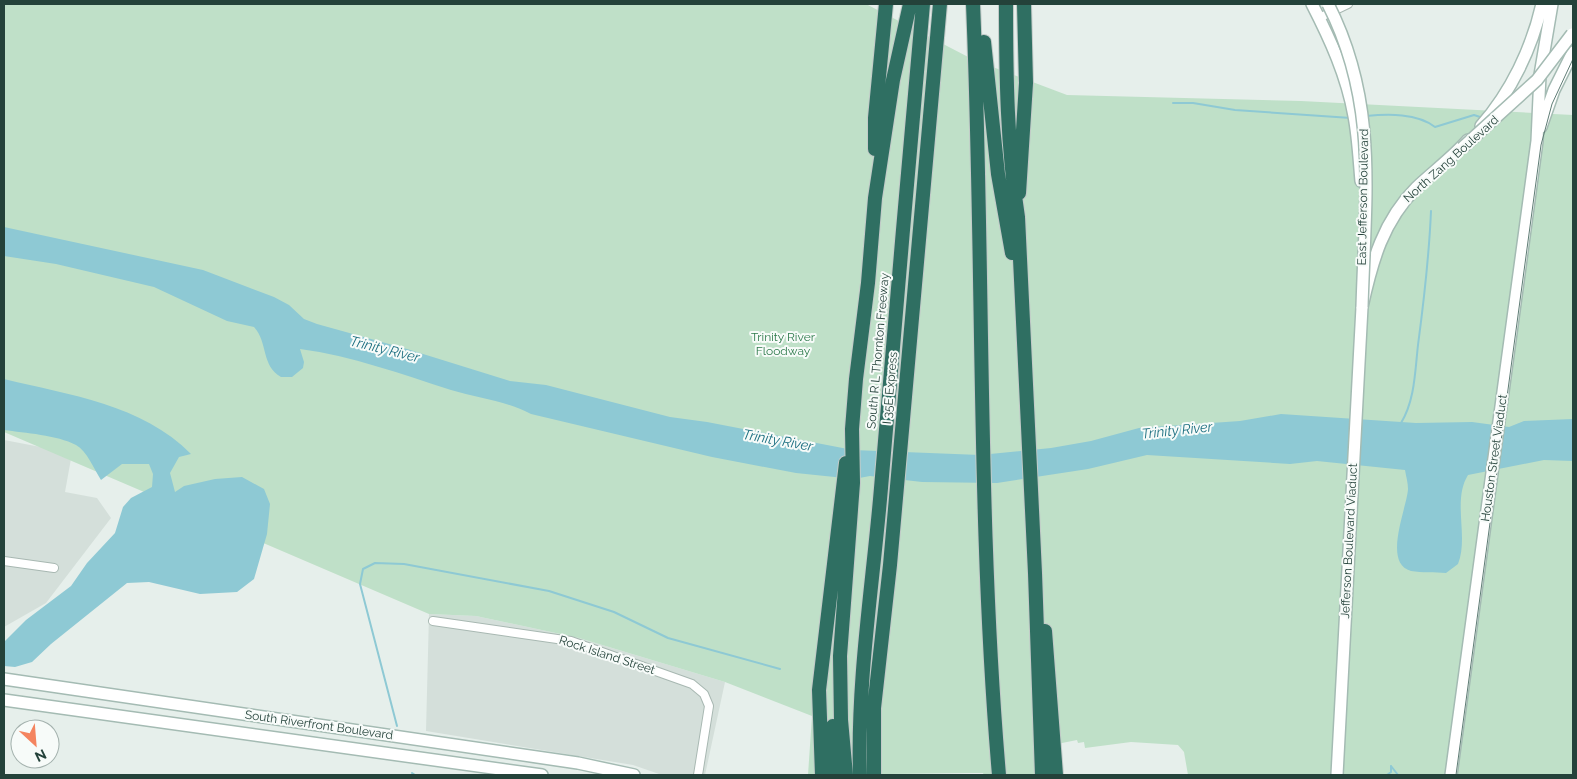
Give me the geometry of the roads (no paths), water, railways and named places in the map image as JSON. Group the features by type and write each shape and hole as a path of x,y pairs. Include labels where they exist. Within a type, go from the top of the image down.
{"highway":[{"path":"875,198 875,118 886,4"},
{"path":"875,149 900,4"},
{"path":"822,775 819,690 823,650 830,612 842,486 852,429 875,198 893,80 910,4"},
{"name":"South R L Thornton Freeway","path":"860,775 861,702 923,4"},
{"name":"I 35E Express","path":"874,775 874,708 890,565 940,4"},
{"path":"1006,4 1008,144 1018,217 1035,573 1042,775"},
{"path":"1018,217 1025,111 1024,4"},
{"path":"977,9 993,137 1012,253 1017,357 1026,408"},
{"path":"977,9 983,423 994,704 999,775"},
{"path":"846,775 837,721 833,660 839,597 847,552 853,483 852,429"},
{"path":"1035,573 1048,661 1056,775"},
{"path":"991,775 994,704"},
{"path":"835,775 837,721"}],"main road":[{"path":"1312,4 1345,81 1358,141 1364,211"},
{"name":"East Jefferson Boulevard","path":"1328,4 1345,42 1360,90 1366,152 1362,307"},
{"path":"1462,148 1496,107 1511,84 1523,61 1542,4"},
{"path":"1537,141 1540,75 1552,4"},
{"name":"North Zang Boulevard","path":"1362,307 1371,266 1390,221 1417,187 1532,86 1548,69 1572,33"},
{"path":"1537,141 1554,90 1573,52"},
{"name":"Houston Street Viaduct","path":"1451,775 1537,141"},
{"name":"Jefferson Boulevard Viaduct","path":"1336,775 1362,307"},
{"name":"South Riverfront Boulevard","path":"4,679 578,763 634,775"},
{"path":"56,708 59,687"},
{"name":"South Riverfront Boulevard","path":"4,700 256,737 542,775"},
{"path":"256,737 260,716"},
{"path":"456,764 458,746"}],"street":[{"path":"1319,18 1348,4"},
{"path":"4,560 54,568"},
{"name":"Rock Island Street","path":"433,621 553,637 588,646 692,684 704,694 709,706 698,775"}],"water":[{"name":"Trinity River","path":"4,227 203,270 274,297 289,305 304,319 317,324 407,349 510,381 546,385 670,417 707,422 853,450 980,455 1051,448 1091,441 1139,428 1240,421 1281,414 1416,423 1472,422 1509,427 1524,421 1573,419 1573,461 1544,460 1468,475 1463,485 1461,496 1462,542 1458,564 1446,573 1411,571 1403,566 1398,557 1397,547 1408,489 1405,470 1317,461 1290,464 1147,455 1088,469 997,483 922,482 870,476 854,479 796,473 712,457 531,414 502,403 451,390 357,361 319,352 300,349 304,362 303,368 292,377 281,377 270,367 261,340 254,327 227,321 154,287 56,264 4,256"},
{"path":"4,379 104,404 150,423 172,437 191,454 179,457 170,473 175,492 184,486 215,479 242,477 264,489 270,504 267,534 254,579 237,592 200,594 149,582 127,583 51,644 32,662 15,667 4,666 4,642 26,620 71,586 87,563 115,533 123,507 131,498 152,487 153,474 149,464 122,464 101,480 87,456 76,445 31,433 4,430"}],"waterway":[{"path":"1173,103 1193,103 1235,110 1351,118"},
{"path":"1366,116 1393,115 1411,117 1428,122 1435,127"},
{"path":"1435,127 1474,115 1483,118"},
{"path":"1401,423 1406,414 1414,385 1426,278 1431,211"},
{"path":"397,726 360,584 363,569 375,563 404,564 549,591 614,612 668,638 780,669"},
{"path":"1391,766 1398,775"},
{"path":"1387,775 1391,772 1391,766"}],"tram line":[{"path":"1456,775 1541,145 1552,104 1573,59"}],"park label":[{"name":"Trinity River Floodway","path":"783,344"}]}
